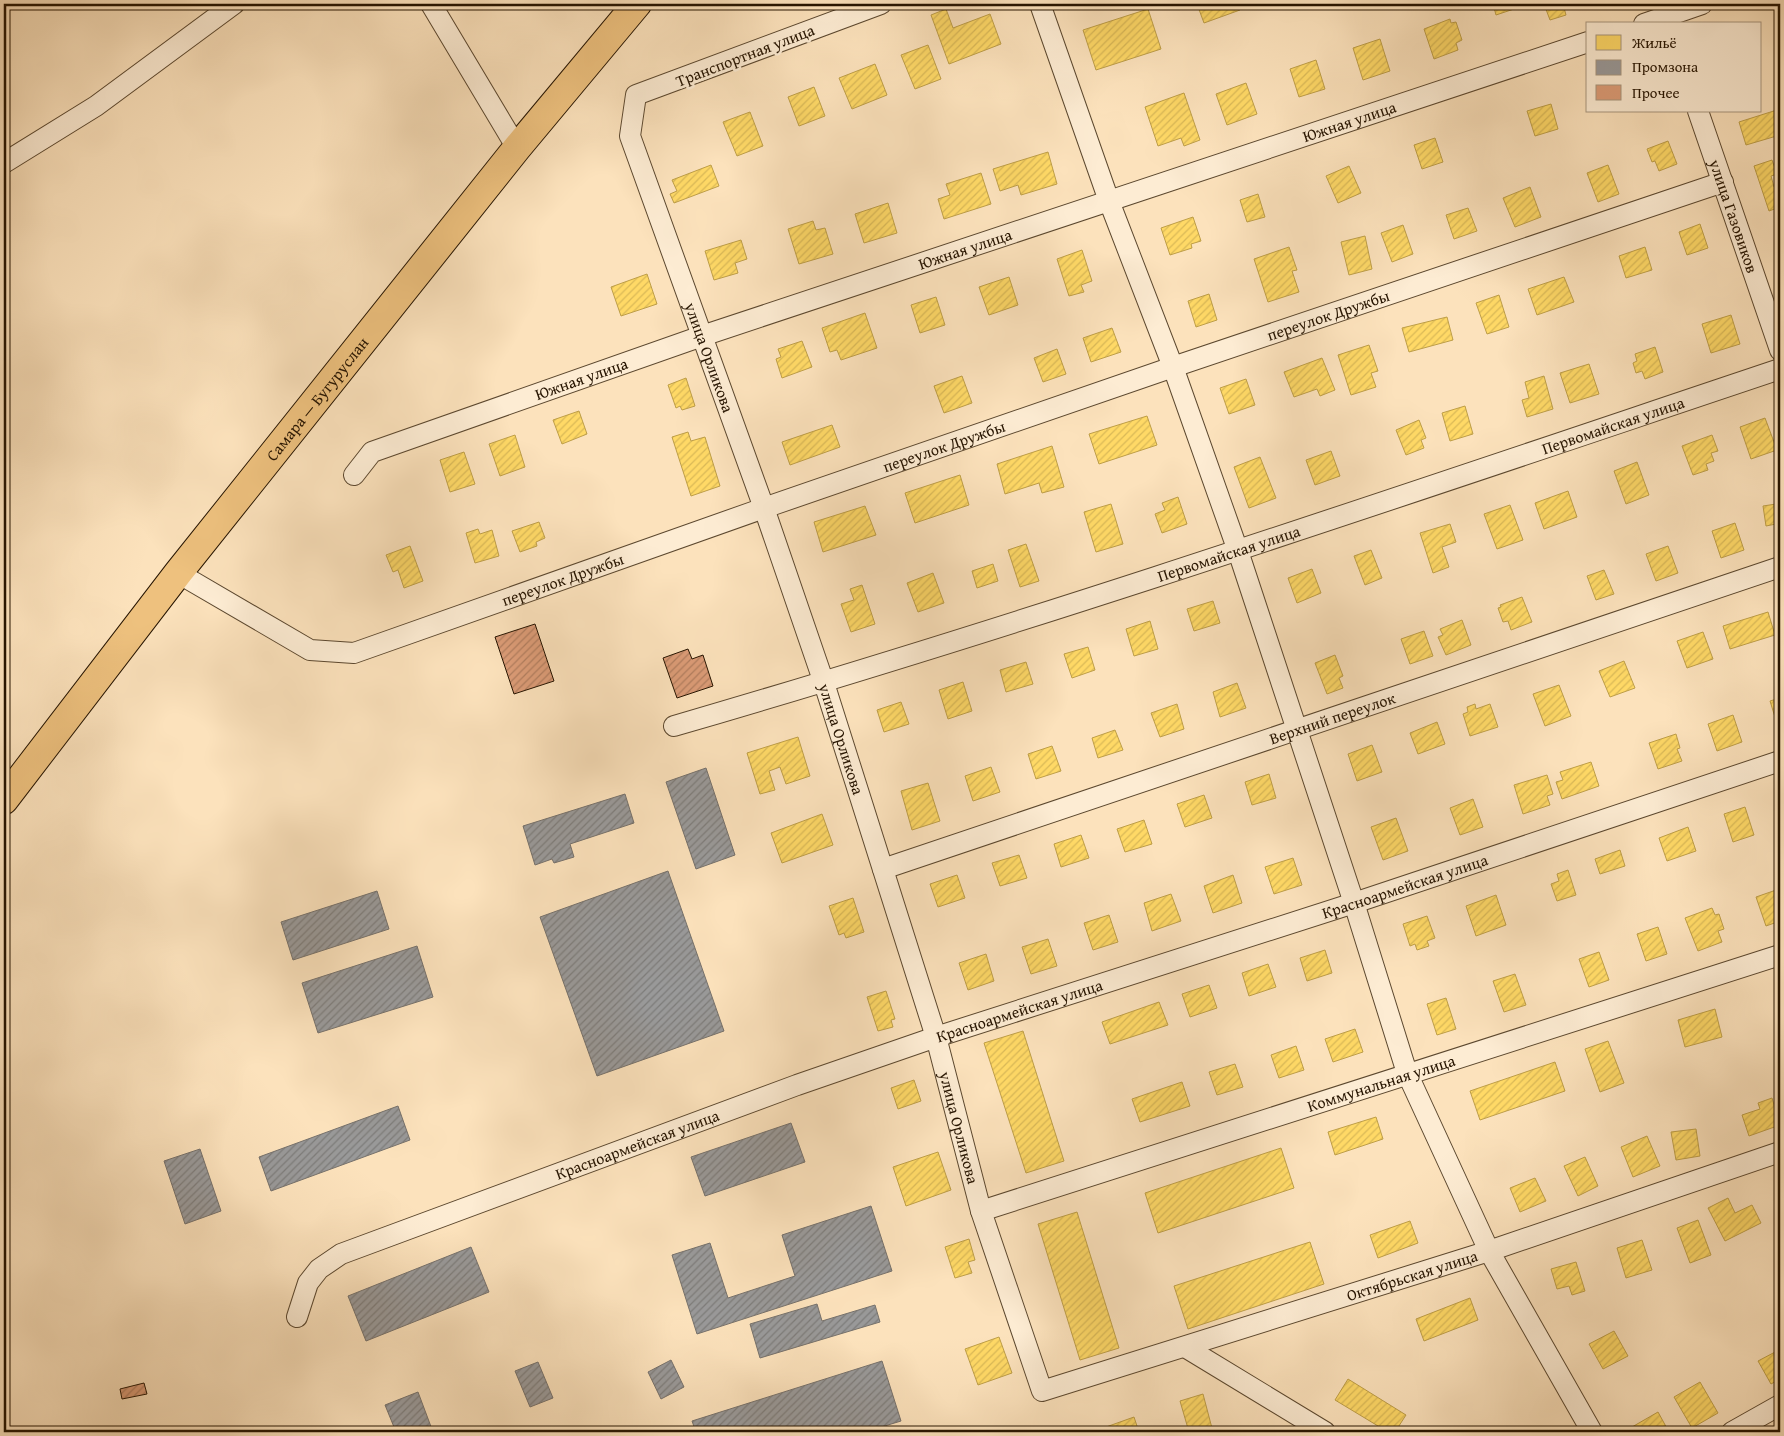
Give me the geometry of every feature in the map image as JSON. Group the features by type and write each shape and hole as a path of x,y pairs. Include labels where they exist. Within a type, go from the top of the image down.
{"main road":[{"name":"Самара — Бугуруслан","path":"4,800 178,573 517,148 637,4"}],"street":[{"path":"4,163 96,106 234,4"},
{"path":"431,4 517,148"},
{"name":"Транспортная улица","path":"636,96 881,4"},
{"path":"1040,4 1109,201 1173,367 1238,551 1354,903 1407,1073 1490,1251 1592,1432"},
{"path":"1649,22 1702,4"},
{"name":"Южная улица","path":"354,475 372,452 702,336 1586,43"},
{"name":"улица Орликова","path":"636,96 630,136 764,508 824,683 936,1038 981,1211 1042,1391"},
{"name":"улица Газовиков","path":"1698,112 1780,350"},
{"name":"переулок Дружбы","path":"178,573 310,650 354,652 1173,367 1723,182"},
{"name":"Первомайская улица","path":"674,726 824,683 1238,551 1780,369"},
{"name":"Верхний переулок","path":"883,869 1780,567"},
{"name":"Красноармейская улица","path":"297,1317 308,1283 318,1269 341,1254 797,1085 936,1038 1354,903 1780,761"},
{"name":"Коммунальная улица","path":"981,1211 1780,955"},
{"name":"Октябрьская улица","path":"1042,1391 1490,1251 1780,1152"},
{"path":"1185,1346 1325,1432"},
{"path":"1732,1432 1780,1405"}],"building: Жильё":[{"path":"1197,4 1237,4 1240,10 1204,23"},
{"path":"1493,4 1515,4 1517,8 1496,15"},
{"path":"1544,4 1563,4 1566,15 1550,20"},
{"path":"946,9 953,28 990,14 1001,44 949,64 931,15"},
{"path":"1148,9 1161,49 1096,70 1083,30"},
{"path":"1450,19 1451,23 1456,22 1462,40 1456,43 1458,50 1434,59 1424,29"},
{"path":"1380,39 1390,71 1363,80 1353,48"},
{"path":"928,45 941,79 915,89 901,55"},
{"path":"1316,60 1325,89 1299,97 1290,69"},
{"path":"875,64 887,95 852,109 839,78"},
{"path":"1246,83 1257,114 1227,125 1216,94"},
{"path":"814,87 825,116 799,126 788,97"},
{"path":"1184,93 1200,140 1184,146 1181,138 1158,146 1145,107"},
{"path":"1551,104 1558,129 1535,136 1527,111"},
{"path":"1780,109 1780,135 1746,145 1739,122"},
{"path":"750,112 763,146 737,156 723,122"},
{"path":"1435,138 1443,162 1422,169 1414,145"},
{"path":"1668,141 1677,164 1659,171 1655,161 1652,162 1647,149"},
{"path":"1048,152 1057,184 1021,195 1018,185 1000,191 993,169"},
{"path":"1772,160 1777,174 1771,176 1774,187 1780,185 1780,207 1769,211 1754,166"},
{"path":"711,165 719,186 674,203 670,194 677,191 672,180"},
{"path":"1608,165 1619,194 1598,202 1587,173"},
{"path":"1349,166 1361,193 1338,203 1326,176"},
{"path":"981,173 991,204 944,219 938,199 950,195 946,184"},
{"path":"1530,187 1541,217 1515,227 1503,198"},
{"path":"1258,194 1265,217 1247,222 1240,200"},
{"path":"888,203 897,233 864,243 855,214"},
{"path":"1468,208 1477,231 1454,239 1446,215"},
{"path":"1193,217 1201,241 1191,244 1192,248 1170,255 1161,228"},
{"path":"813,221 816,230 825,228 833,254 799,264 788,229"},
{"path":"1700,224 1708,248 1687,255 1679,232"},
{"path":"1403,225 1413,254 1392,262 1381,233"},
{"path":"1365,236 1372,269 1349,275 1341,242"},
{"path":"741,240 747,259 735,263 738,273 714,280 705,251"},
{"path":"1289,247 1297,270 1292,271 1299,292 1268,302 1254,259"},
{"path":"1645,247 1652,270 1626,278 1619,256"},
{"path":"1082,250 1092,281 1081,285 1084,292 1069,296 1057,259"},
{"path":"647,274 657,304 621,316 611,287"},
{"path":"1009,277 1018,305 989,315 979,287"},
{"path":"1564,277 1574,302 1537,315 1528,289"},
{"path":"1209,294 1217,320 1196,327 1188,301"},
{"path":"1499,295 1509,327 1487,334 1476,303"},
{"path":"936,297 945,325 920,333 911,305"},
{"path":"865,313 877,348 841,360 837,350 830,352 822,328"},
{"path":"1731,315 1740,344 1711,353 1702,324"},
{"path":"1447,317 1453,340 1409,352 1402,328"},
{"path":"1112,328 1121,352 1091,362 1083,338"},
{"path":"802,341 812,367 782,378 776,359 781,357 778,349"},
{"path":"1369,345 1378,371 1371,373 1376,387 1351,395 1338,355"},
{"path":"1655,347 1663,372 1645,379 1642,371 1636,373 1633,363 1637,361 1635,354"},
{"path":"1057,349 1066,374 1043,382 1034,358"},
{"path":"1322,358 1335,390 1320,396 1317,389 1294,397 1284,372"},
{"path":"1589,364 1599,394 1570,403 1560,373"},
{"path":"962,376 972,403 944,413 934,386"},
{"path":"1544,376 1553,409 1527,417 1522,400 1529,398 1525,382"},
{"path":"686,378 695,406 682,410 680,406 676,408 668,385"},
{"path":"1246,379 1255,405 1229,414 1220,388"},
{"path":"1465,406 1473,434 1450,441 1442,413"},
{"path":"579,411 587,434 562,444 553,420"},
{"path":"1147,416 1157,445 1099,464 1089,434"},
{"path":"1765,418 1777,450 1751,459 1740,427"},
{"path":"1419,420 1426,438 1421,440 1424,448 1406,455 1396,430"},
{"path":"832,425 840,447 790,465 782,442"},
{"path":"688,432 691,441 705,437 720,486 691,496 672,437"},
{"path":"515,435 525,467 500,476 489,444"},
{"path":"1712,435 1718,451 1711,453 1714,461 1706,464 1708,470 1693,475 1682,446"},
{"path":"1052,446 1064,487 1042,493 1039,483 1005,494 997,464"},
{"path":"1331,451 1340,476 1315,485 1306,460"},
{"path":"464,452 475,484 450,492 440,460"},
{"path":"1260,457 1276,498 1249,508 1234,467"},
{"path":"1637,462 1649,495 1626,504 1614,471"},
{"path":"960,475 969,505 915,523 905,493"},
{"path":"1568,491 1577,517 1544,529 1535,503"},
{"path":"1178,497 1187,524 1162,533 1155,514 1165,510 1162,503"},
{"path":"1111,504 1123,544 1096,552 1084,512"},
{"path":"1776,504 1777,512 1780,511 1780,536 1778,536 1776,524 1766,526 1763,506"},
{"path":"1510,505 1523,540 1497,549 1484,514"},
{"path":"865,506 876,535 823,552 814,522"},
{"path":"539,522 545,538 536,542 537,546 520,552 512,531"},
{"path":"1735,523 1744,550 1721,558 1712,531"},
{"path":"1450,524 1456,542 1442,547 1449,567 1433,573 1420,533"},
{"path":"478,529 480,534 492,530 499,556 475,563 466,533"},
{"path":"1026,544 1039,581 1020,587 1008,550"},
{"path":"410,546 423,581 404,588 398,570 393,572 386,555"},
{"path":"1668,546 1678,573 1656,581 1646,554"},
{"path":"1371,550 1382,578 1365,585 1354,556"},
{"path":"993,564 998,581 977,588 972,571"},
{"path":"1312,569 1321,593 1297,603 1288,578"},
{"path":"1604,570 1614,594 1596,600 1587,576"},
{"path":"933,573 944,603 918,612 907,583"},
{"path":"862,585 875,624 851,632 841,604 854,600 850,589"},
{"path":"1522,597 1532,622 1511,630 1508,621 1503,622 1498,608 1501,607 1500,605"},
{"path":"1213,601 1220,623 1194,631 1187,609"},
{"path":"1768,612 1775,635 1730,649 1723,626"},
{"path":"1462,620 1471,645 1446,655 1438,637 1443,635 1440,629"},
{"path":"1150,621 1158,649 1134,656 1126,629"},
{"path":"1424,631 1433,656 1410,664 1401,639"},
{"path":"1703,632 1713,659 1687,668 1677,641"},
{"path":"1088,647 1095,670 1072,678 1064,654"},
{"path":"1335,655 1343,676 1339,678 1343,688 1327,694 1315,663"},
{"path":"1624,661 1635,688 1610,697 1599,671"},
{"path":"1026,662 1033,684 1006,692 1000,670"},
{"path":"963,682 972,711 948,719 939,690"},
{"path":"1237,683 1246,708 1220,717 1213,692"},
{"path":"1559,685 1571,716 1545,726 1533,694"},
{"path":"1780,698 1780,729 1779,730 1770,701"},
{"path":"901,702 909,724 884,732 877,710"},
{"path":"1177,704 1184,729 1160,737 1151,713"},
{"path":"1475,704 1476,709 1490,704 1498,727 1470,736 1463,714 1468,712 1467,707"},
{"path":"1733,715 1742,742 1717,751 1708,724"},
{"path":"1437,722 1445,744 1418,754 1410,733"},
{"path":"1115,730 1123,750 1098,758 1092,738"},
{"path":"1676,734 1680,748 1677,749 1682,761 1658,769 1649,743"},
{"path":"798,737 810,776 786,784 780,767 769,771 775,790 760,794 747,753"},
{"path":"1372,745 1382,772 1357,781 1348,754"},
{"path":"1052,746 1061,771 1036,779 1028,754"},
{"path":"1591,762 1599,786 1562,799 1556,782 1563,780 1560,772"},
{"path":"991,767 1000,792 973,801 965,776"},
{"path":"1269,774 1276,798 1252,805 1245,782"},
{"path":"1547,775 1553,794 1547,796 1550,805 1523,814 1514,785"},
{"path":"928,783 940,821 912,830 901,791"},
{"path":"1204,795 1212,818 1185,827 1177,804"},
{"path":"1473,799 1483,827 1460,835 1450,808"},
{"path":"1745,807 1754,835 1733,842 1724,814"},
{"path":"822,814 833,845 782,863 771,833"},
{"path":"1396,818 1408,851 1383,860 1371,827"},
{"path":"1144,820 1152,844 1125,852 1117,829"},
{"path":"1688,827 1696,851 1667,861 1659,838"},
{"path":"1081,835 1089,858 1061,867 1054,844"},
{"path":"1620,850 1625,866 1600,874 1595,859"},
{"path":"1019,855 1027,878 1000,886 992,863"},
{"path":"1293,858 1302,885 1274,894 1265,867"},
{"path":"1568,870 1576,895 1557,901 1551,884 1559,881 1557,874"},
{"path":"957,875 965,898 938,907 930,884"},
{"path":"1233,875 1242,903 1213,913 1204,886"},
{"path":"1779,889 1780,921 1766,926 1756,897"},
{"path":"1171,894 1181,921 1152,931 1144,903"},
{"path":"1496,895 1506,925 1476,936 1466,906"},
{"path":"853,898 864,932 846,938 844,933 839,935 829,906"},
{"path":"1712,908 1715,915 1719,914 1724,929 1718,931 1722,942 1698,951 1685,918"},
{"path":"1109,915 1118,942 1093,950 1084,923"},
{"path":"1427,916 1435,938 1427,941 1429,946 1417,950 1415,944 1410,946 1403,924"},
{"path":"1658,927 1667,954 1646,961 1637,934"},
{"path":"1048,939 1057,966 1031,974 1022,947"},
{"path":"1325,950 1332,973 1307,981 1300,958"},
{"path":"1599,952 1609,980 1589,987 1579,959"},
{"path":"986,954 994,981 968,990 959,963"},
{"path":"1268,964 1276,987 1249,996 1242,973"},
{"path":"1515,974 1526,1005 1504,1012 1493,981"},
{"path":"1209,985 1217,1008 1190,1017 1182,994"},
{"path":"886,991 895,1019 891,1020 893,1027 878,1031 867,997"},
{"path":"1446,998 1456,1029 1437,1035 1427,1004"},
{"path":"1159,1002 1168,1025 1110,1044 1102,1022"},
{"path":"1715,1009 1722,1037 1685,1047 1678,1020"},
{"path":"1355,1029 1363,1052 1333,1062 1325,1039"},
{"path":"1023,1031 1064,1161 1026,1173 984,1043"},
{"path":"1608,1041 1624,1083 1600,1092 1585,1049"},
{"path":"1296,1046 1304,1070 1279,1078 1271,1055"},
{"path":"1555,1062 1565,1091 1480,1120 1470,1091"},
{"path":"1235,1064 1243,1087 1217,1095 1209,1072"},
{"path":"914,1080 921,1101 898,1109 891,1088"},
{"path":"1182,1082 1190,1106 1140,1122 1132,1099"},
{"path":"1772,1098 1780,1125 1749,1136 1742,1115 1760,1109 1758,1103"},
{"path":"1376,1117 1383,1139 1335,1155 1328,1132"},
{"path":"1696,1129 1700,1156 1676,1160 1671,1132"},
{"path":"1647,1136 1660,1166 1633,1177 1621,1147"},
{"path":"1281,1148 1294,1188 1158,1233 1145,1193"},
{"path":"938,1152 951,1190 906,1206 893,1167"},
{"path":"1585,1157 1598,1186 1578,1196 1564,1166"},
{"path":"1535,1178 1546,1201 1520,1212 1510,1188"},
{"path":"1728,1198 1735,1213 1752,1205 1761,1223 1725,1241 1708,1208"},
{"path":"1077,1212 1119,1348 1080,1360 1038,1224"},
{"path":"1698,1220 1711,1255 1690,1263 1677,1228"},
{"path":"1410,1221 1418,1243 1378,1258 1370,1235"},
{"path":"969,1239 975,1260 968,1262 972,1273 955,1278 945,1247"},
{"path":"1642,1240 1652,1270 1626,1278 1617,1248"},
{"path":"1310,1242 1324,1284 1188,1329 1174,1286"},
{"path":"1576,1262 1585,1291 1572,1295 1569,1286 1557,1289 1551,1269"},
{"path":"1470,1298 1478,1320 1424,1341 1416,1319"},
{"path":"1614,1331 1628,1356 1603,1369 1589,1344"},
{"path":"999,1337 1012,1373 978,1385 965,1349"},
{"path":"1777,1351 1780,1357 1780,1379 1771,1384 1758,1361"},
{"path":"1348,1379 1406,1415 1395,1432 1388,1432 1335,1400"},
{"path":"1700,1382 1718,1413 1692,1428 1674,1397"},
{"path":"1203,1394 1213,1432 1189,1432 1180,1401"},
{"path":"1658,1412 1669,1432 1635,1432 1632,1427"},
{"path":"1134,1417 1139,1432 1092,1432"}],"building: Промзона":[{"path":"706,768 735,855 696,869 666,782"},
{"path":"625,794 634,823 570,844 574,857 554,863 552,859 535,865 523,826"},
{"path":"668,871 724,1031 597,1076 540,917"},
{"path":"377,891 389,929 293,960 281,922"},
{"path":"417,946 433,997 318,1033 302,983"},
{"path":"398,1106 410,1140 271,1191 259,1157"},
{"path":"791,1123 805,1162 705,1196 691,1157"},
{"path":"200,1149 221,1211 185,1224 164,1161"},
{"path":"871,1206 892,1271 697,1334 672,1255 710,1243 728,1298 795,1276 782,1235"},
{"path":"471,1247 489,1292 366,1341 348,1296"},
{"path":"817,1304 822,1321 875,1305 880,1322 760,1358 750,1324"},
{"path":"671,1360 684,1387 661,1399 648,1372"},
{"path":"882,1361 901,1421 865,1432 696,1432 692,1421"},
{"path":"538,1362 553,1398 530,1407 515,1371"},
{"path":"418,1392 433,1432 396,1432 385,1405"}],"building: Прочее":[{"path":"535,624 554,681 514,694 495,637"},
{"path":"688,649 692,659 703,655 713,686 677,698 663,658"},
{"path":"144,1383 147,1394 122,1399 120,1389"}]}
